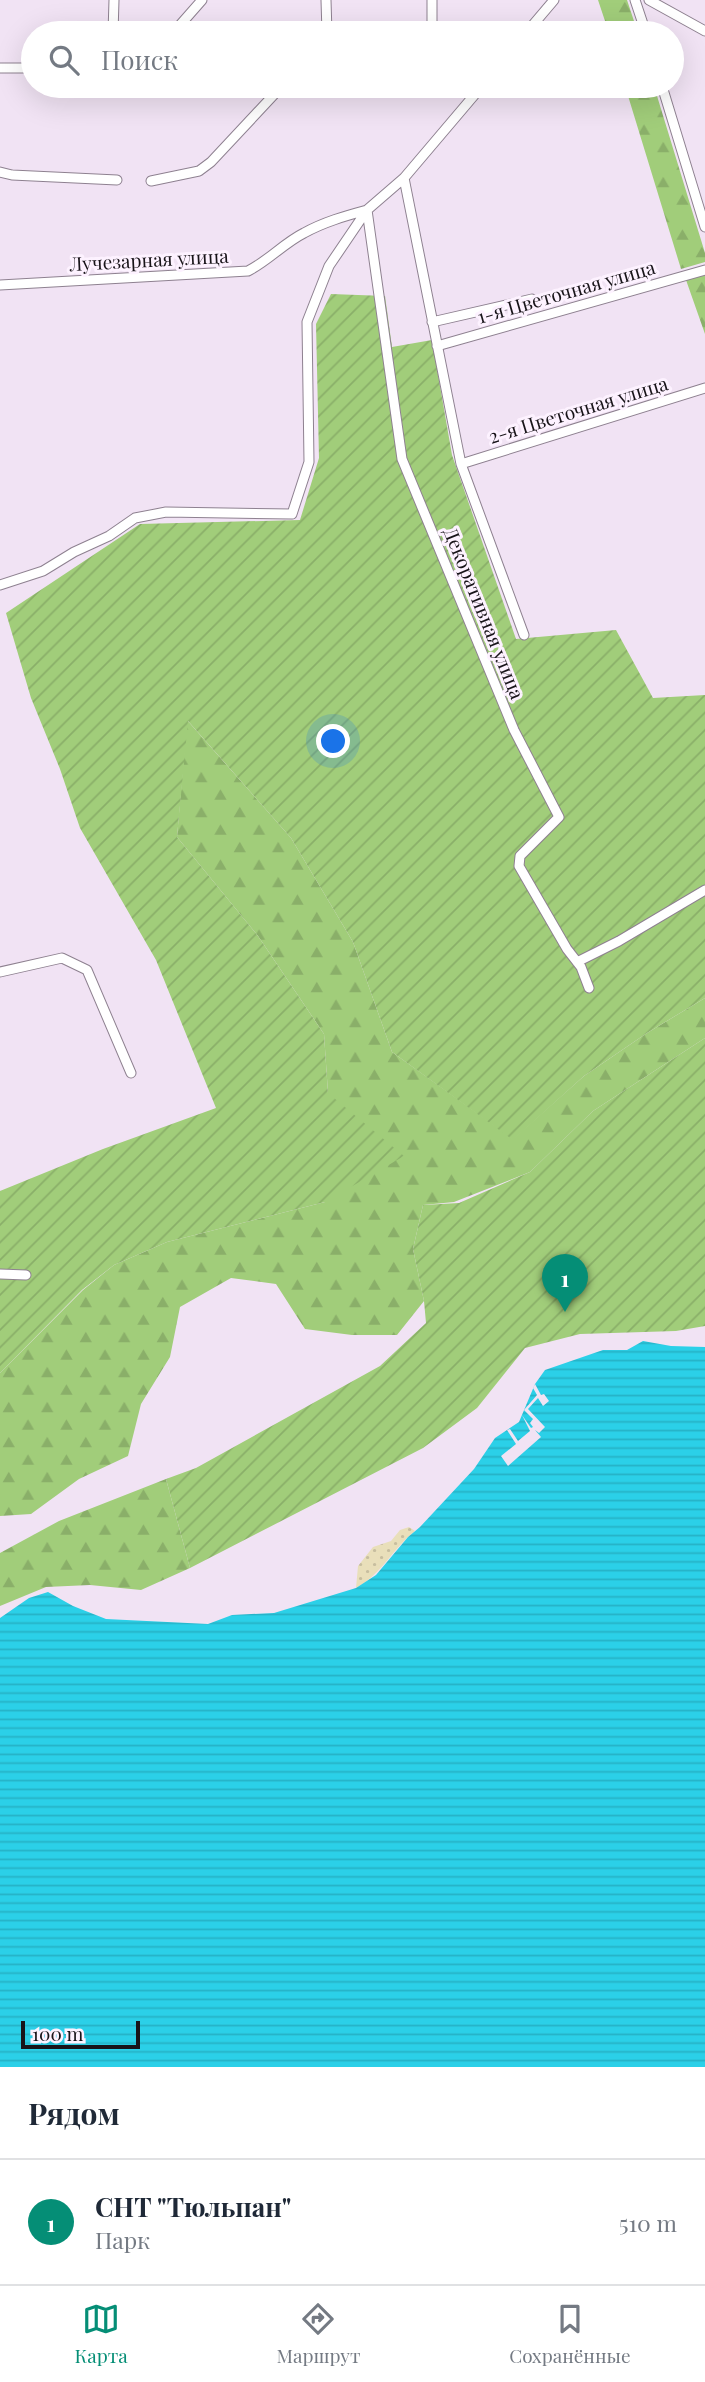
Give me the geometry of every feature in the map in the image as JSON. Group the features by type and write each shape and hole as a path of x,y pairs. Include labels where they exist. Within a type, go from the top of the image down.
{"street":[{"path":"113,21 114,0"},
{"path":"184,21 202,0"},
{"path":"326,0 327,21"},
{"path":"432,0 432,21"},
{"path":"536,21 554,0"},
{"path":"635,0 642,21"},
{"path":"649,0 705,32"},
{"path":"0,68 21,68"},
{"path":"151,181 199,171 218,155 271,98"},
{"path":"0,585 43,571 74,552 109,536 135,518 166,512 292,514 309,462 307,322 329,266 367,210 404,178 472,98"},
{"path":"666,98 705,227"},
{"path":"0,172 12,175 117,180"},
{"path":"404,178 461,464 524,635"},
{"name":"Лучезарная улица","path":"0,285 248,271 301,234 337,217 367,210"},
{"name":"Декоративная улица","path":"367,210 402,459 514,730 559,817 520,856 519,866 577,962 589,988"},
{"name":"1-я Цветочная улица","path":"437,346 705,270"},
{"path":"432,321 532,299"},
{"name":"2-я Цветочная улица","path":"461,464 705,388"},
{"path":"577,962 619,941 705,890"},
{"path":"0,972 62,958 87,970 131,1073"},
{"path":"0,1274 26,1275"}],"green space":[{"path":"598,0 627,0 634,21 605,21"},
{"path":"629,98 658,98 705,253 705,262 681,269"},
{"path":"705,275 705,334 686,280"},
{"path":"331,294 385,296 392,347 432,340 452,455 516,639 616,630 653,698 705,695 705,998 584,1076 513,1140 392,1052 353,942 291,838 188,721 177,837 258,936 324,1034 328,1093 404,1156 325,1202 167,1242 114,1265 82,1290 0,1373 0,1191 103,1149 216,1108 156,960 80,828 31,698 6,613 140,524 300,520 319,458 316,324"},
{"path":"187,720 291,838 353,942 392,1052 513,1139 584,1076 705,998 705,1038 593,1111 530,1172 454,1202 423,1205 413,1249 424,1301 397,1335 352,1335 305,1329 276,1284 231,1278 180,1307 170,1357 141,1404 128,1456 79,1479 31,1514 0,1516 0,1373 83,1290 114,1265 167,1242 325,1202 328,1093 324,1034 258,936 177,837"},
{"path":"705,1038 705,1326 676,1331 580,1334 525,1348 477,1408 423,1448 190,1568 166,1479 196,1468 380,1366 426,1323 413,1249 423,1205 459,1203 530,1172 593,1111"},
{"path":"166,1479 190,1568 141,1590 90,1585 46,1587 0,1606 0,1553 59,1521"}],"sand":[{"path":"409,1527 415,1531 373,1575 356,1588 358,1566 373,1547 391,1541 400,1530"}],"water":[{"path":"643,1341 671,1346 705,1347 705,2067 0,2067 0,1618 29,1598 48,1592 73,1606 106,1619 208,1624 232,1615 274,1613 356,1588 376,1575 408,1537 474,1469 495,1438 519,1422 535,1384 545,1370 603,1350 627,1350"}],"pier":[{"path":"535,1384 541,1395 544,1394 549,1401 543,1406 538,1398 528,1409 545,1427 539,1433 535,1430 541,1437 508,1466 501,1456 516,1444 507,1430 510,1429 518,1441 530,1431 522,1415 531,1428 533,1427 530,1423 533,1419 524,1410 537,1395 533,1388"}],"place":[{"name":"СНТ \"Тюльпан\"","path":"565,1312"}]}
